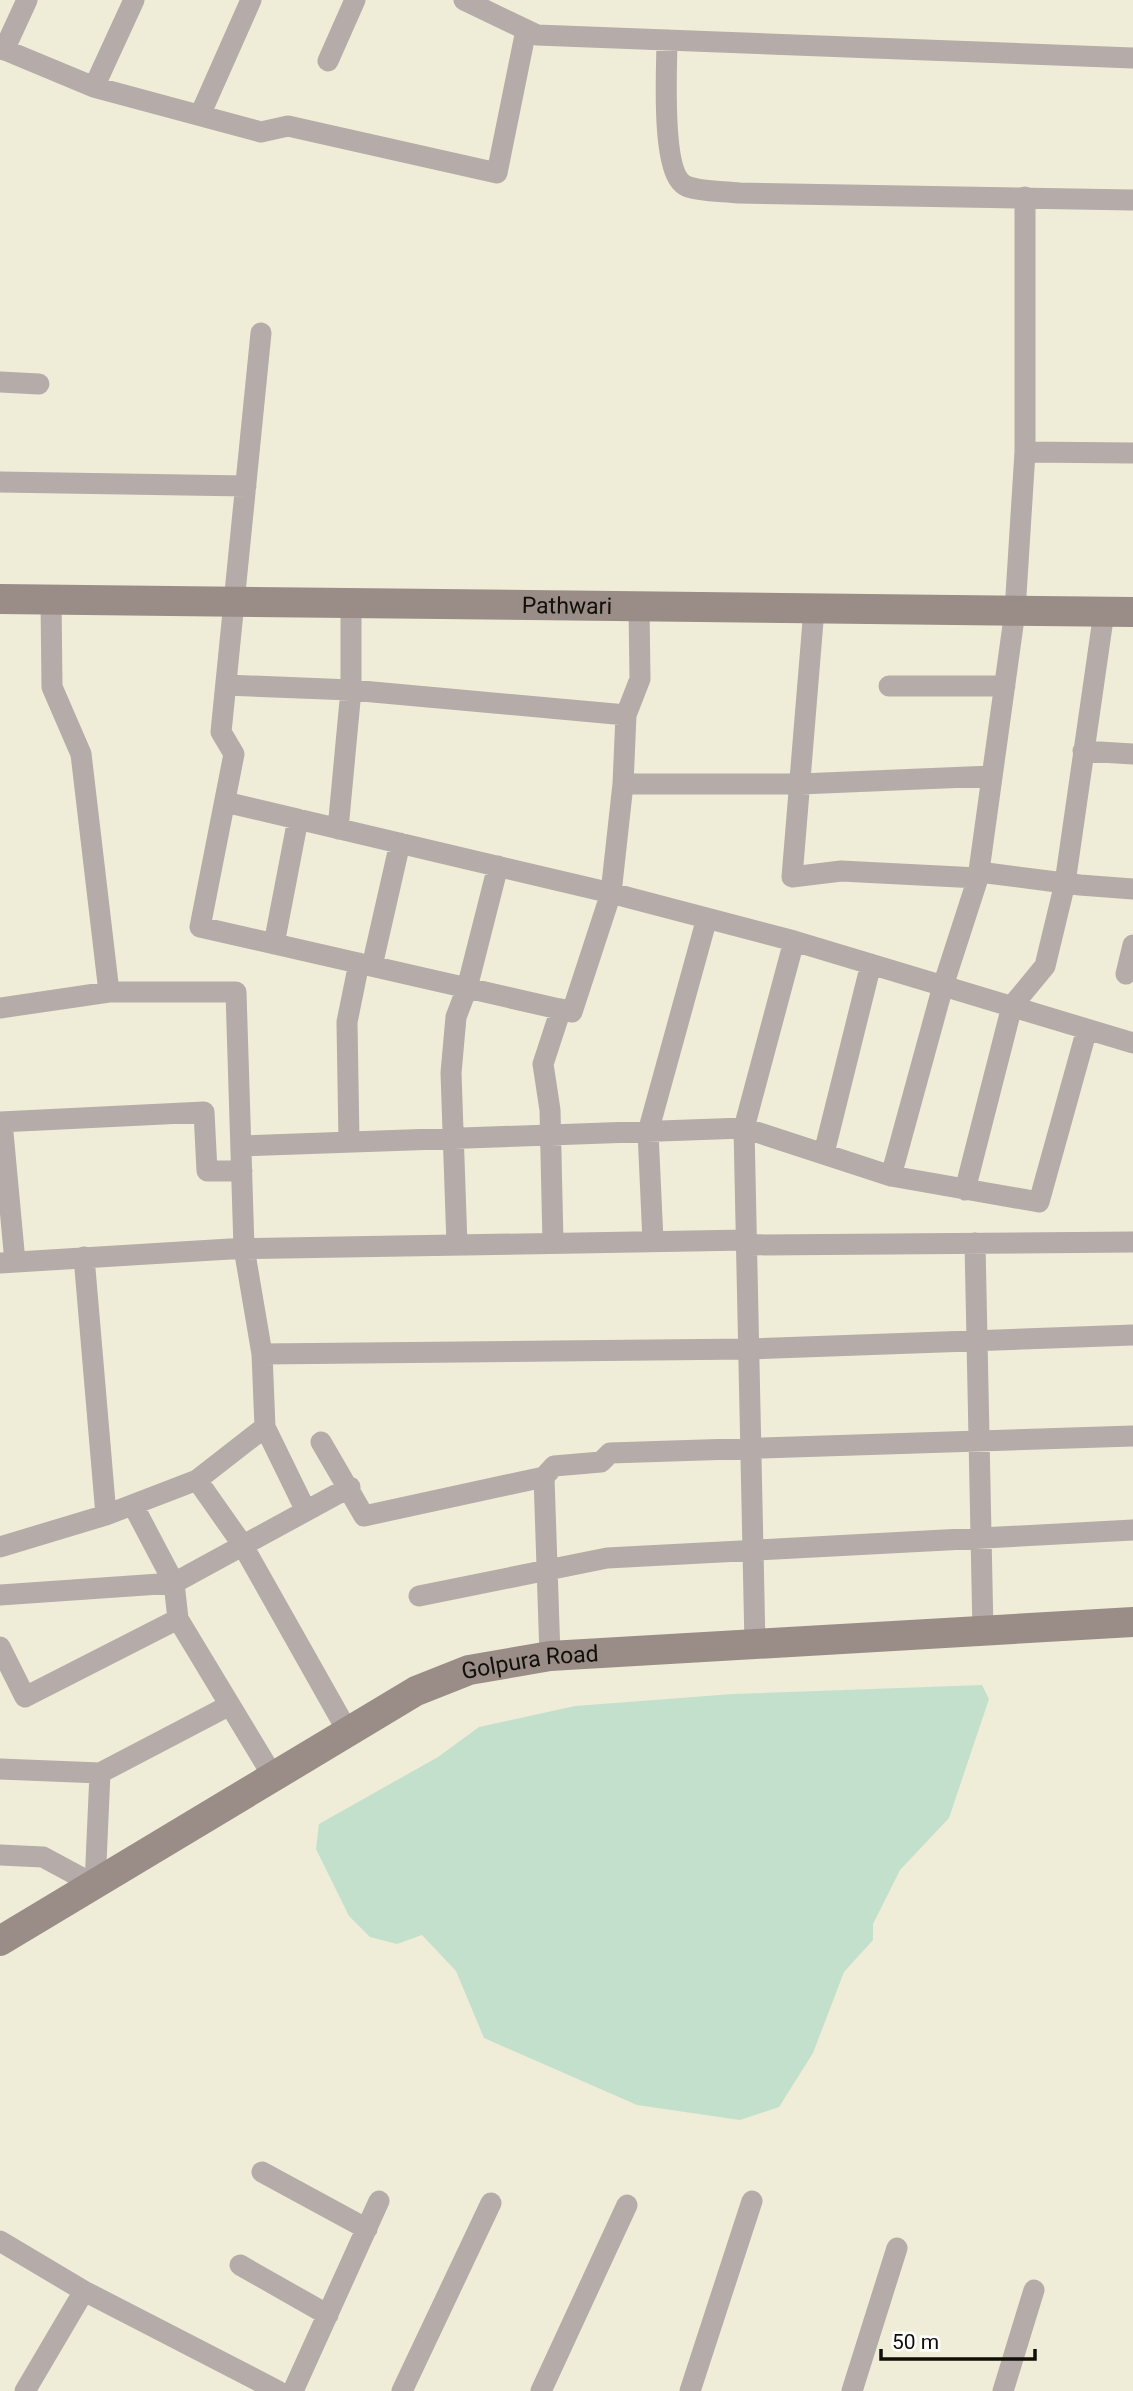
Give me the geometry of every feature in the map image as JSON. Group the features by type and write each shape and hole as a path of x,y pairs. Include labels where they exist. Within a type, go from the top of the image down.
{"street":[{"path":"27,0 2,49 94,87 261,132 288,126 497,173 526,30"},
{"path":"94,87 134,0"},
{"path":"200,115 251,0"},
{"path":"328,61 355,0"},
{"path":"464,0 537,35 1133,58"},
{"path":"667,40 669,153 676,176 685,186 739,193 1133,200"},
{"path":"891,1176 943,986 978,875 1005,686 1015,611 1025,452 1025,197"},
{"path":"261,333 222,732 234,754 200,927 572,1012 611,892 623,784 626,715 640,680 639,607"},
{"path":"0,382 39,384"},
{"path":"1025,452 1133,453"},
{"path":"0,482 246,486"},
{"name":"Pathwari","path":"0,599 1119,612"},
{"path":"51,600 52,687 81,754 109,992"},
{"path":"338,829 351,690 351,604"},
{"path":"814,609 792,877 841,871 978,875 1133,888"},
{"path":"964,1190 1012,1006 1045,966 1065,883 1083,751 1119,612"},
{"path":"226,685 351,690 626,715"},
{"path":"888,686 1005,686"},
{"path":"1083,751 1133,754"},
{"path":"623,784 800,784 992,776"},
{"path":"225,802 611,892 794,941 1133,1043"},
{"path":"274,944 298,820"},
{"path":"349,1141 347,1022 400,843"},
{"path":"457,1245 451,1073 456,1017 467,988 498,866"},
{"path":"653,1241 648,1132 707,918"},
{"path":"755,1644 744,1128 794,941"},
{"path":"1126,974 1133,945"},
{"path":"824,1153 871,964"},
{"path":"0,1008 109,992 236,992 244,1248 262,1354 265,1427 306,1510"},
{"path":"553,1243 551,1136 543,1064 561,1009"},
{"path":"241,1146 744,1128 891,1176 1039,1202 1087,1029"},
{"path":"242,1171 207,1171 204,1112 1,1122 8,1262 244,1248 653,1241 1133,1242"},
{"path":"975,1243 983,1632"},
{"path":"84,1257 106,1515"},
{"path":"262,1354 749,1349 1133,1335"},
{"path":"0,1547 106,1515 197,1480 265,1427"},
{"path":"321,1442 350,1487 364,1516 544,1477 554,1466 601,1462 610,1453 1133,1436"},
{"path":"544,1477 550,1656"},
{"path":"197,1480 242,1544 348,1732"},
{"path":"0,1595 174,1583 350,1487"},
{"path":"133,1505 174,1583 178,1619 274,1778"},
{"path":"419,1596 607,1558 1133,1530"},
{"path":"0,1647 24,1697 178,1619"},
{"name":"Golpura Road","path":"0,1941 416,1691 469,1670 550,1656 1133,1622"},
{"path":"0,1769 100,1773 230,1705"},
{"path":"0,1855 43,1857 95,1885 100,1773"},
{"path":"262,2172 366,2229"},
{"path":"293,2391 379,2201"},
{"path":"690,2391 752,2201"},
{"path":"402,2391 491,2203"},
{"path":"541,2391 627,2205"},
{"path":"0,2241 84,2291 278,2391"},
{"path":"852,2391 897,2248"},
{"path":"240,2265 328,2315"},
{"path":"1003,2391 1034,2290"},
{"path":"25,2391 84,2291"}],"green space":[{"path":"982,1685 989,1699 949,1818 900,1870 873,1924 873,1940 844,1972 813,2053 779,2107 740,2120 637,2105 484,2038 456,1971 422,1935 397,1944 370,1937 349,1916 316,1849 319,1824 438,1757 479,1727 575,1706 733,1694"}]}
